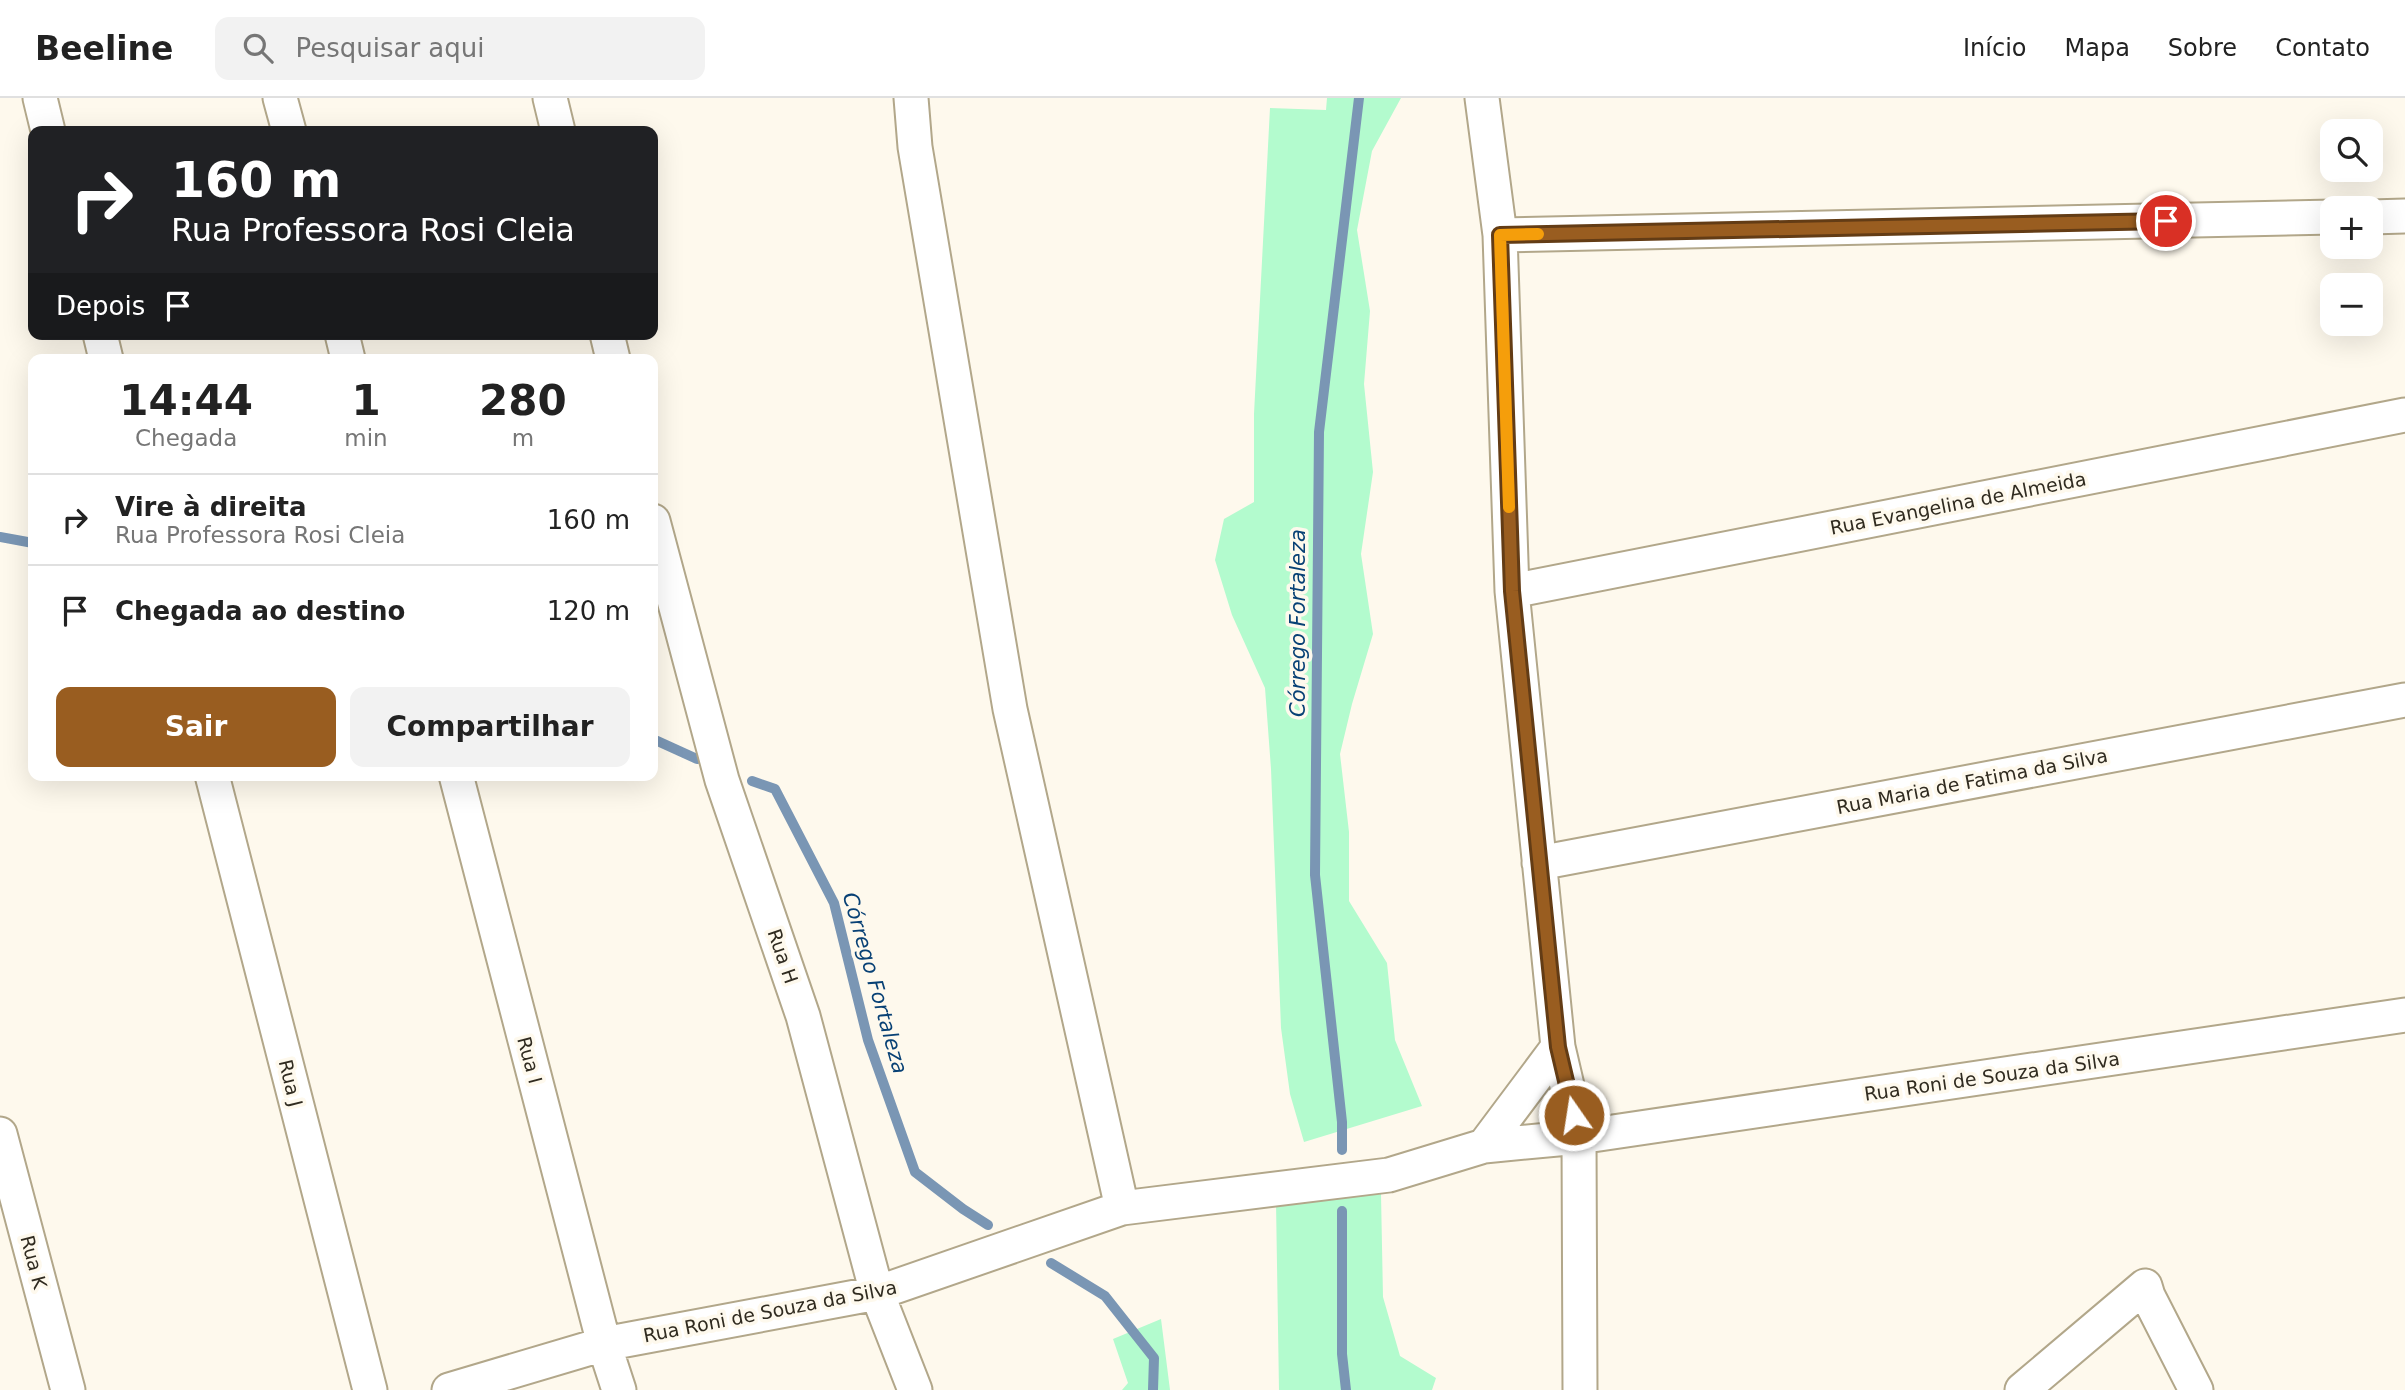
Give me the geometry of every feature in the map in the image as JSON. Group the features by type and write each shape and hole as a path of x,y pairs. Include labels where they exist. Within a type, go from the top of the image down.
{"street":[{"path":"40,98 47,126"},
{"path":"280,98 288,126"},
{"path":"550,98 557,126"},
{"path":"911,98 915,147 1010,709 1122,1208"},
{"path":"1482,98 1500,235 1512,591 1558,1047 1579,1138 1580,1390"},
{"path":"2383,217 2405,216"},
{"path":"1500,235 2320,217"},
{"name":"Rua Evangelina de Almeida","path":"1512,591 2405,415"},
{"name":"Rua H","path":"658,540 722,779 803,1016 877,1293 915,1390"},
{"name":"Rua Maria de Fatima da Silva","path":"1539,863 2405,700"},
{"name":"Rua J","path":"214,781 370,1390"},
{"name":"Rua I","path":"458,781 604,1344 619,1390"},
{"name":"Rua Roni de Souza da Silva","path":"449,1390 604,1344 877,1293 1122,1208 1389,1175 1484,1146 1579,1138 2405,1015"},
{"path":"1484,1146 1558,1047"},
{"name":"Rua K","path":"0,1134 68,1390"},
{"path":"2022,1390 2145,1286 2196,1390"}],"green space":[{"path":"1327,98 1401,98 1372,151 1357,230 1370,311 1364,384 1373,472 1361,554 1373,634 1340,754 1349,832 1349,901 1387,963 1395,1040 1422,1106 1304,1142 1290,1094 1281,1028 1271,769 1265,688 1232,615 1215,560 1224,519 1254,502 1254,414 1270,108 1326,110"},
{"path":"1381,1194 1383,1297 1400,1356 1436,1378 1432,1390 1279,1390 1276,1202"},
{"path":"1161,1319 1170,1390 1122,1390 1128,1383 1113,1339"}],"waterway":[{"name":"Córrego Fortaleza","path":"1342,1150 1342,1122 1315,875 1319,432 1359,98"},
{"name":"Córrego Fortaleza","path":"0,537 28,542"},
{"name":"Córrego Fortaleza","path":"658,741 697,759"},
{"name":"Córrego Fortaleza","path":"752,781 775,789 834,903 868,1040 915,1172 988,1225"},
{"name":"Córrego Fortaleza","path":"1342,1211 1342,1354 1346,1390"},
{"name":"Córrego Fortaleza","path":"1051,1263 1105,1296 1154,1358 1153,1390"}],"slow traffic":[{"path":"1509,507 1500,235 1538,234"}],"route":[{"path":"1574,1115 1558,1047 1512,591 1500,235 2166,221"}]}
